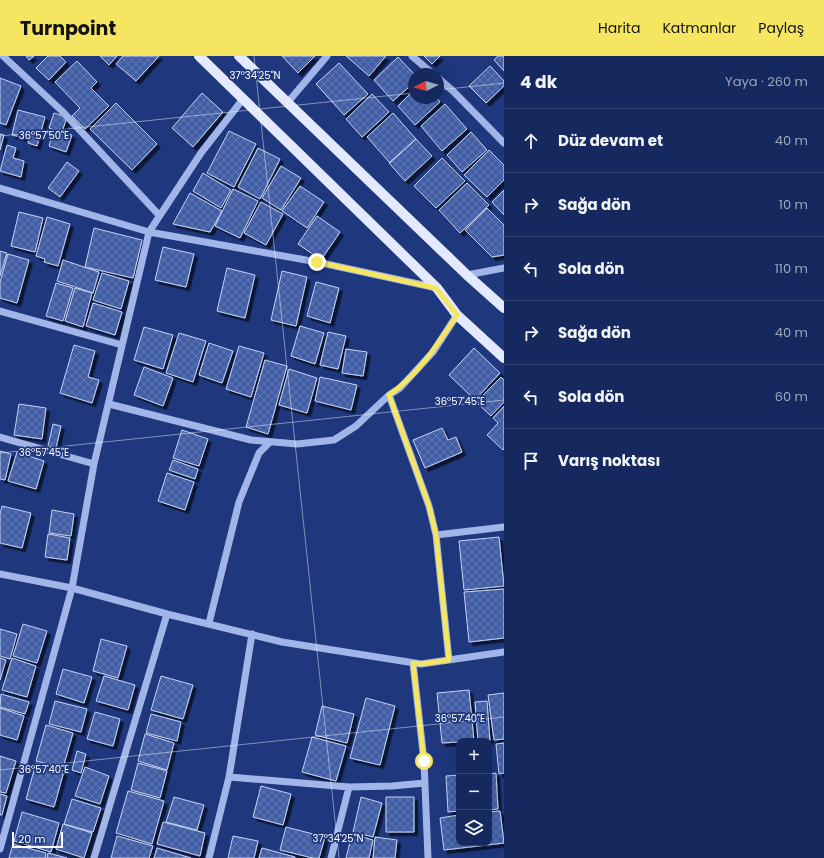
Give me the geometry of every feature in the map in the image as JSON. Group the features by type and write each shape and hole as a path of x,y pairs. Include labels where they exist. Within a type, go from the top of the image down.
{"main road":[{"path":"199,56 436,288 457,315 504,358"},
{"path":"239,56 467,275 504,308"}],"street":[{"path":"3,56 62,111 160,215"},
{"path":"288,102 327,56"},
{"path":"412,56 426,68"},
{"path":"444,83 504,143"},
{"path":"0,849 72,588 94,464 149,232 200,153 243,99"},
{"path":"0,188 149,232 317,262 436,288"},
{"path":"467,275 504,268"},
{"path":"0,311 122,345"},
{"path":"109,404 251,440 297,444 334,440 356,426 389,395 400,388 433,352 457,315"},
{"path":"389,395 429,506 436,535 449,660"},
{"path":"0,437 94,464"},
{"path":"209,623 239,502 259,453 270,442"},
{"path":"436,535 504,527"},
{"path":"0,574 72,588 167,614 282,642 413,663 421,664 504,652"},
{"path":"94,858 167,614"},
{"path":"209,858 229,777 252,634"},
{"path":"413,663 424,761 428,858"},
{"path":"229,777 349,787 392,786 425,783"},
{"path":"331,858 349,787"}],"building":[{"path":"26,56 34,56 29,60"},
{"path":"48,56 60,56 66,62 49,80 36,68"},
{"path":"100,56 117,56 109,65"},
{"path":"123,56 159,56 136,81 116,64"},
{"path":"282,56 315,56 298,73"},
{"path":"346,56 386,56 369,76"},
{"path":"424,56 440,56 432,64"},
{"path":"498,56 504,56 504,71 494,60"},
{"path":"398,57 408,68 408,88 393,101 374,80"},
{"path":"77,61 97,82 91,88 109,106 85,129 72,116 80,108 55,82"},
{"path":"339,63 368,94 344,115 316,84"},
{"path":"490,66 504,81 504,86 486,103 469,86"},
{"path":"0,78 21,86 6,125 0,123"},
{"path":"202,93 223,112 193,147 172,128"},
{"path":"372,94 389,112 362,137 346,119"},
{"path":"408,96 408,104 438,104 415,125 398,106"},
{"path":"116,103 157,144 132,170 90,129"},
{"path":"445,104 467,129 442,151 421,126"},
{"path":"18,110 45,117 37,146 28,143 29,139 12,135"},
{"path":"54,113 67,117 62,132 72,135 66,152 49,146 54,130 49,128"},
{"path":"393,113 416,139 390,163 367,137"},
{"path":"229,131 256,144 234,187 207,173"},
{"path":"471,132 487,150 462,172 447,155"},
{"path":"0,134 4,135 0,150"},
{"path":"416,139 432,156 405,181 389,163"},
{"path":"7,145 16,148 13,158 24,161 21,177 0,171"},
{"path":"258,148 280,159 260,199 238,187"},
{"path":"489,150 504,165 504,180 487,197 464,175"},
{"path":"442,158 465,181 436,208 414,186"},
{"path":"67,162 79,171 60,197 48,188"},
{"path":"281,166 301,178 281,210 262,198"},
{"path":"203,173 231,190 221,208 193,191"},
{"path":"467,183 489,205 460,233 439,210"},
{"path":"300,186 324,202 307,228 282,211"},
{"path":"233,189 258,201 240,238 215,226"},
{"path":"504,190 504,215 492,202"},
{"path":"190,193 222,211 210,232 173,224"},
{"path":"261,202 283,214 266,245 244,233"},
{"path":"487,208 504,225 504,255 492,257 465,230"},
{"path":"19,212 43,218 35,252 11,246"},
{"path":"317,216 340,232 321,260 298,244"},
{"path":"47,217 70,224 58,266 44,262 45,259 36,256"},
{"path":"94,228 142,240 133,278 85,267"},
{"path":"163,247 194,254 186,287 155,280"},
{"path":"0,251 7,253 0,276"},
{"path":"8,254 29,260 17,303 0,298 0,282"},
{"path":"63,260 99,272 93,293 57,281"},
{"path":"227,268 255,275 245,318 217,311"},
{"path":"282,271 307,277 296,326 271,320"},
{"path":"102,273 129,281 121,309 93,300"},
{"path":"316,282 339,288 330,323 307,316"},
{"path":"56,283 73,288 63,321 46,316"},
{"path":"75,288 92,293 83,327 65,321"},
{"path":"93,303 122,312 115,335 86,326"},
{"path":"300,326 324,333 315,364 291,356"},
{"path":"144,327 173,335 163,369 134,360"},
{"path":"328,332 346,336 338,369 320,365"},
{"path":"179,333 206,341 193,382 166,373"},
{"path":"209,343 233,351 222,383 199,375"},
{"path":"74,345 95,351 88,377 99,380 92,403 60,393"},
{"path":"239,346 264,353 251,397 226,389"},
{"path":"474,348 500,373 475,400 449,375"},
{"path":"346,349 367,352 363,376 342,373"},
{"path":"265,360 287,366 268,434 246,427"},
{"path":"144,367 173,378 163,406 134,395"},
{"path":"289,369 317,378 307,413 279,405"},
{"path":"320,377 357,385 351,410 315,401"},
{"path":"501,377 504,380 504,402 491,416 476,402"},
{"path":"19,404 46,408 42,439 14,435"},
{"path":"504,406 503,450 487,435 498,423 493,418"},
{"path":"53,424 61,426 56,448 48,446"},
{"path":"442,428 448,440 456,437 462,452 425,468 413,440"},
{"path":"182,430 208,439 199,466 173,458"},
{"path":"0,451 11,454 5,480 0,479"},
{"path":"17,452 44,461 36,489 8,481"},
{"path":"173,460 198,469 195,479 169,470"},
{"path":"167,473 194,482 185,510 158,501"},
{"path":"2,506 31,513 22,548 0,543 0,514"},
{"path":"52,510 74,514 71,536 49,533"},
{"path":"48,534 70,538 67,560 45,557"},
{"path":"499,537 504,586 464,590 459,541"},
{"path":"504,589 504,638 469,642 464,592"},
{"path":"23,624 47,631 37,663 13,656"},
{"path":"0,629 17,634 10,659 0,656"},
{"path":"101,639 127,646 118,678 93,671"},
{"path":"0,658 6,660 0,680"},
{"path":"12,658 36,666 27,697 2,690"},
{"path":"63,669 92,677 84,703 56,694"},
{"path":"104,676 135,685 128,710 96,701"},
{"path":"161,676 193,685 183,719 151,710"},
{"path":"469,690 474,738 456,738 456,742 442,743 437,693"},
{"path":"504,693 504,739 494,740 488,695"},
{"path":"1,694 29,702 25,714 0,707"},
{"path":"366,698 395,706 380,765 350,758"},
{"path":"55,701 87,709 81,732 49,724"},
{"path":"487,701 490,738 478,738 475,702"},
{"path":"322,706 354,714 347,743 315,735"},
{"path":"0,708 24,716 17,740 0,735"},
{"path":"95,712 120,719 113,746 87,739"},
{"path":"151,714 181,722 177,741 146,733"},
{"path":"46,725 73,733 63,768 36,761"},
{"path":"145,734 174,743 167,770 138,761"},
{"path":"312,737 346,746 336,781 302,772"},
{"path":"504,743 504,773 499,774 496,744"},
{"path":"77,751 86,754 81,773 72,770"},
{"path":"0,756 16,761 6,793 0,792"},
{"path":"36,763 64,771 54,807 26,799"},
{"path":"138,763 167,771 160,798 131,790"},
{"path":"85,767 109,776 100,804 75,796"},
{"path":"496,773 498,809 492,810 492,774"},
{"path":"456,775 456,811 448,812 446,776"},
{"path":"261,786 291,794 283,825 253,817"},
{"path":"128,791 164,801 152,844 116,833"},
{"path":"0,794 7,796 2,815 0,815"},
{"path":"174,797 204,805 197,830 166,822"},
{"path":"361,797 382,803 373,837 353,832"},
{"path":"386,797 414,797 414,832 386,832"},
{"path":"72,799 101,808 93,832 64,824"},
{"path":"500,811 504,843 492,844 492,812"},
{"path":"22,812 59,823 51,852 14,841"},
{"path":"456,815 456,846 478,846 444,850 440,818"},
{"path":"163,822 205,833 200,856 157,844"},
{"path":"63,824 92,833 84,858 56,849"},
{"path":"286,827 325,837 319,858 313,858 280,850"},
{"path":"352,834 373,840 369,858 346,858"},
{"path":"117,836 153,846 149,858 111,858"},
{"path":"233,836 258,841 254,858 228,858"},
{"path":"375,837 397,840 395,858 373,858"},
{"path":"13,844 46,853 45,858 9,858"},
{"path":"157,848 191,858 154,858"},
{"path":"262,848 295,857 295,858 259,858"},
{"path":"48,853 67,858 47,858"}],"route":[{"path":"317,262 436,288 457,315 433,352 400,388 389,395 429,506 436,535 449,660 421,664 413,663 424,761"}]}
